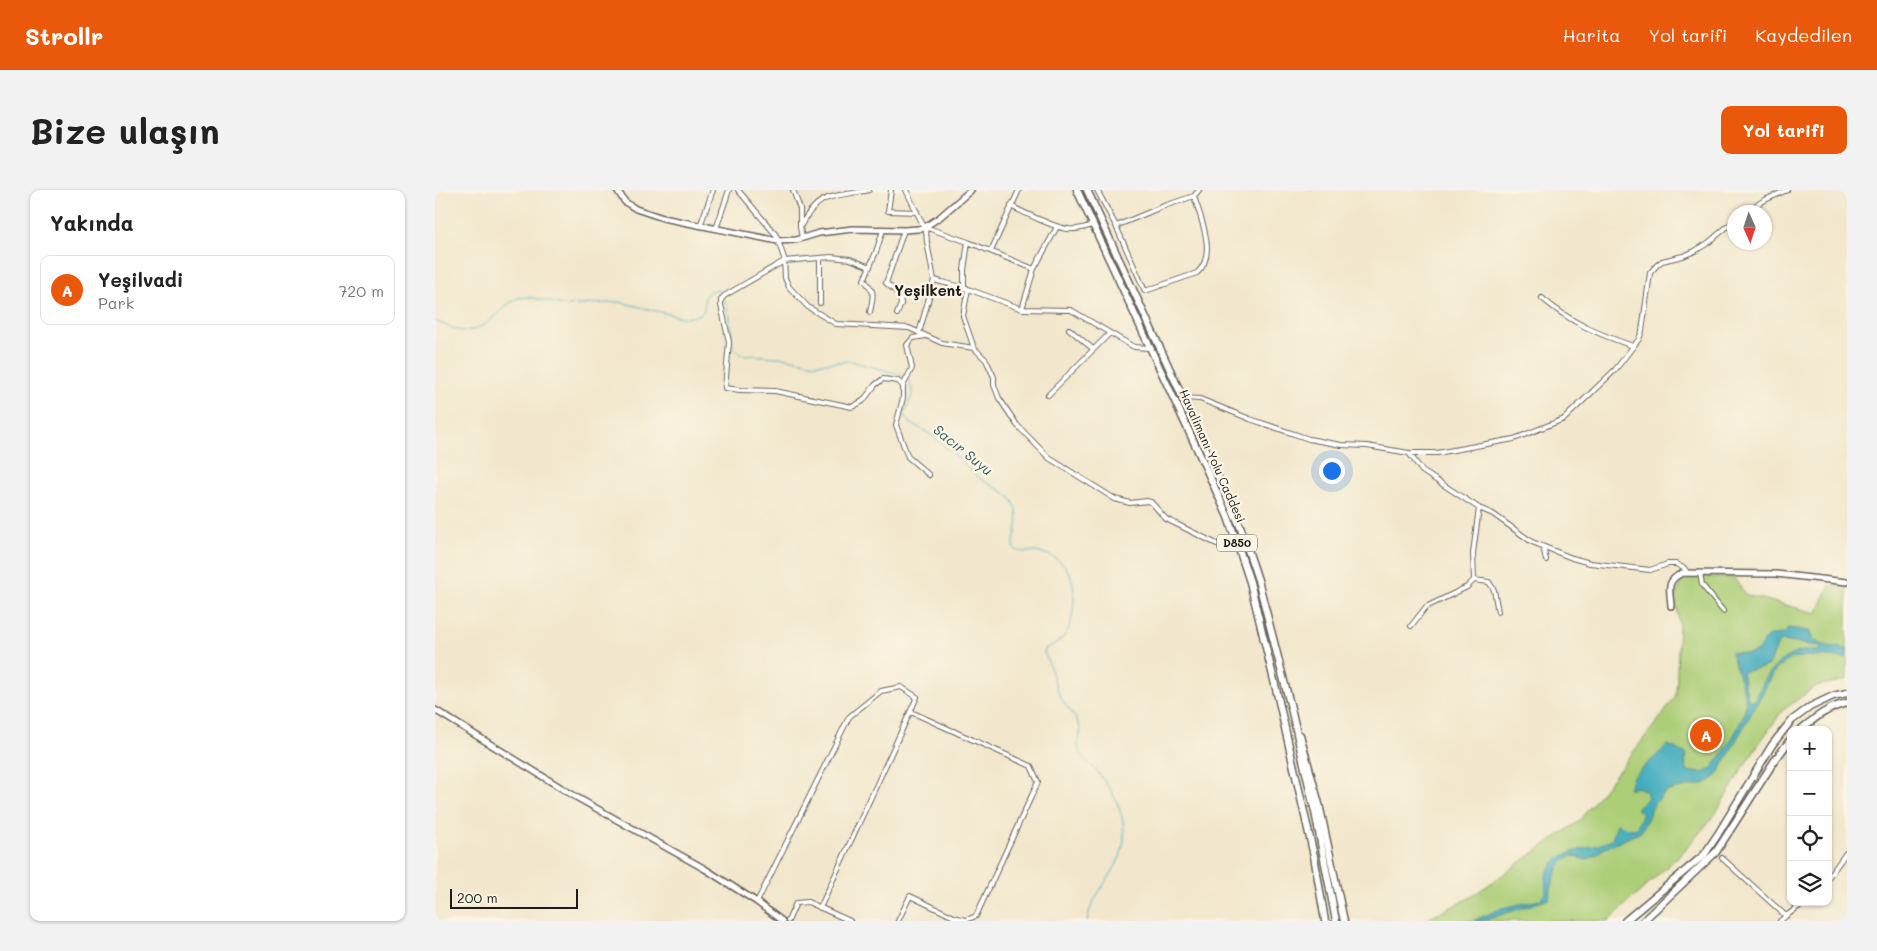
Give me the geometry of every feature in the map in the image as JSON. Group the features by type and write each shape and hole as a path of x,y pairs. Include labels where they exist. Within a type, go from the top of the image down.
{"main road":[{"name":"Havalimanı Yolu Caddesi","path":"1077,190 1091,225 1228,517 1240,550 1250,582 1277,693 1314,856 1325,921"},
{"name":"Havalimanı Yolu Caddesi","path":"1087,190 1240,526 1263,598 1292,712 1315,812 1336,921"},
{"path":"1625,921 1704,854 1772,745 1791,721 1810,707 1833,696 1847,693"},
{"path":"1805,726 1823,712 1847,703"},
{"path":"1292,712 1306,751 1344,921"},
{"path":"1643,921 1715,852 1787,744"}],"street":[{"path":"617,190 625,202 636,209 663,218 778,241 802,238 819,232 853,228 904,230 925,227 940,217 971,190"},
{"path":"700,226 713,190"},
{"path":"716,229 729,190"},
{"path":"738,190 776,235 784,261 785,278 789,287 808,308 836,324 909,328 942,343 975,348"},
{"path":"793,190 800,209 802,238"},
{"path":"800,227 807,214 820,200 843,192 869,190"},
{"path":"891,190 888,211 917,212"},
{"path":"906,190 925,227 934,280 919,333"},
{"path":"991,250 1019,190"},
{"path":"1097,190 1116,226 1145,290 1197,272 1203,268 1207,252 1206,240 1194,196"},
{"path":"1116,226 1194,196 1199,190"},
{"path":"1756,205 1781,191 1787,190"},
{"path":"1011,206 1057,227 1072,230 1082,229 1091,225"},
{"path":"925,227 991,250 1034,269"},
{"path":"1021,309 1034,269 1057,227"},
{"path":"1183,398 1200,399 1250,419 1309,439 1341,445 1367,446 1409,453 1437,453 1514,439 1564,419 1597,389 1615,370 1639,339 1642,331 1650,273 1662,261 1683,256 1708,243 1727,227"},
{"path":"870,312 873,292 871,286 864,280 883,230"},
{"path":"897,314 901,304 900,295 886,283 904,230"},
{"path":"968,242 963,276 964,286 967,289 963,316 975,348 986,360 994,377 994,384 999,398 1017,425 1049,458 1115,499 1130,503 1151,502 1166,520 1221,546 1240,550"},
{"path":"870,267 850,259 820,258 784,261 722,298 729,342 725,388 775,391 851,407 863,401 875,385 883,379 904,384"},
{"path":"820,258 820,302"},
{"path":"934,280 967,289 1021,309 1071,310 1134,347 1149,348"},
{"path":"1542,298 1571,321 1601,335 1633,346"},
{"path":"1069,329 1093,349"},
{"path":"1048,395 1110,333"},
{"path":"927,336 913,338 907,345 911,368 904,384 903,398 896,425 908,457 929,475"},
{"path":"1409,453 1422,471 1479,508 1493,514 1532,542 1543,547 1590,564 1650,570 1668,564 1675,564 1685,569 1687,573"},
{"path":"1411,626 1426,607 1467,587 1474,580 1473,553 1479,508"},
{"path":"1543,547 1545,560"},
{"path":"1671,606 1669,584 1673,578 1683,573 1775,574 1847,582"},
{"path":"1700,573 1701,585 1723,611"},
{"path":"1474,580 1489,582 1494,590 1498,612"},
{"path":"757,902 849,717 881,691 901,688 917,696 820,908"},
{"path":"435,710 576,797 665,845 757,902 782,921"},
{"path":"898,921 910,896 966,920 976,916 1038,782 1031,766 911,712"},
{"path":"1832,873 1847,852"},
{"path":"1722,858 1785,916"},
{"path":"788,921 796,903 808,902 850,921"},
{"path":"1780,921 1799,906"}],"green space":[{"path":"1684,576 1734,578 1746,595 1817,613 1830,585 1847,586 1847,680 1816,686 1782,711 1749,758 1714,816 1683,852 1608,921 1424,921 1471,897 1579,821 1664,713 1676,695 1679,624 1675,597"}],"water":[{"path":"1788,628 1810,631 1814,640 1819,643 1847,649 1847,658 1807,656 1791,659 1776,669 1716,777 1706,783 1667,791 1654,804 1641,832 1601,850 1598,854 1586,860 1574,856 1568,857 1559,866 1549,899 1482,921 1473,921 1502,908 1539,900 1546,893 1546,877 1550,867 1556,860 1564,855 1612,839 1617,824 1636,829 1643,813 1637,810 1637,807 1648,798 1646,791 1637,787 1629,790 1632,778 1668,745 1687,754 1685,761 1687,771 1701,773 1709,770 1732,739 1745,711 1744,693 1731,652 1749,654 1758,651 1764,640 1770,635 1785,634","holes":["1782,641 1819,646 1821,650 1819,651 1801,651 1784,659 1772,670 1762,684 1755,700 1750,701 1748,699 1742,672 1762,668 1770,664 1778,643"]}],"waterway":[{"name":"Sacır Suyu","path":"435,321 460,331 473,330 486,324 511,302 518,298 529,297 567,306 619,302 681,317 690,317 699,315 704,311 705,296 709,291 718,290 723,295"},
{"name":"Sacır Suyu","path":"724,299 730,317 732,345 740,354 788,358 815,364 851,361 905,376"},
{"name":"Sacır Suyu","path":"908,379 912,393 904,413 907,420 939,441 981,479 1002,491 1012,500 1016,507 1018,521 1014,545 1016,550 1049,555 1059,561 1071,577 1074,598 1071,622 1065,635 1055,644 1046,648 1044,653 1060,696 1078,724 1080,731 1078,747 1080,753 1113,794 1121,813 1124,835 1123,846 1116,866 1094,901 1087,921"}],"place":[{"name":"Yeşilvadi","path":"1706,735"}],"district":[{"name":"Yeşilkent","path":"928,291"}]}
